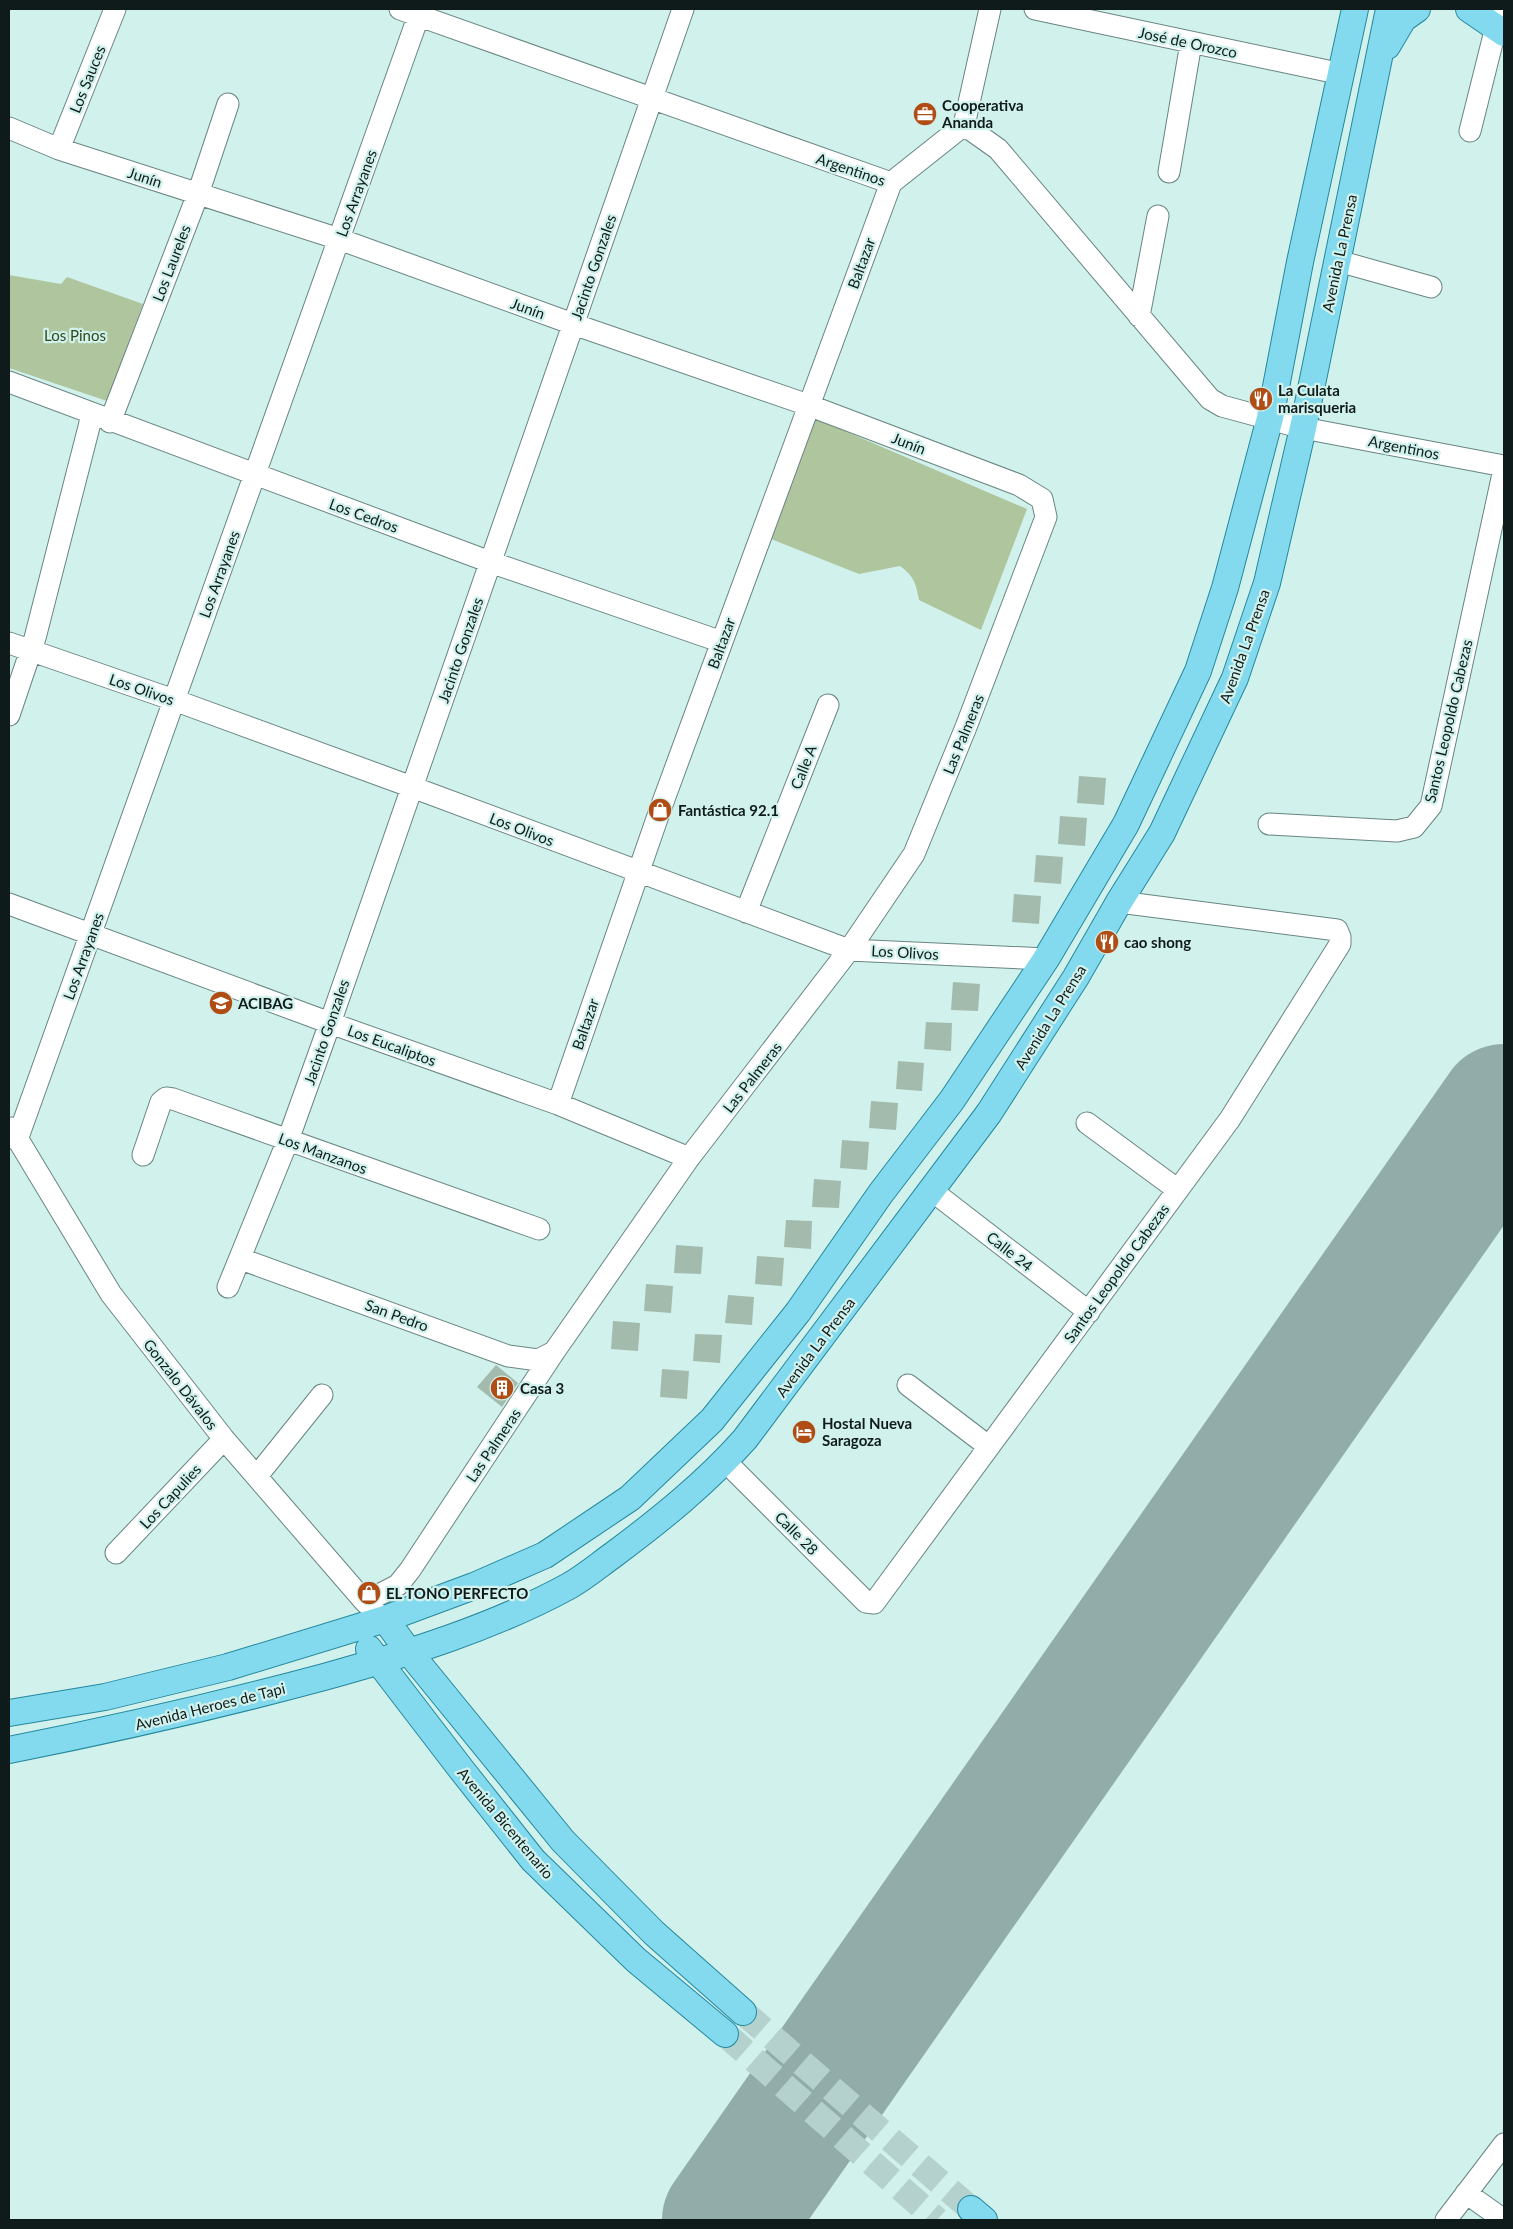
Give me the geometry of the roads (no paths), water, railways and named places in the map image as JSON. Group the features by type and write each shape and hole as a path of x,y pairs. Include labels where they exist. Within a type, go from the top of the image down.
{"main road":[{"path":"9,1713 124,1693 228,1667 385,1619 474,1586 545,1555 630,1498 712,1420 798,1312 881,1193 952,1100 1046,959 1126,824 1198,671 1225,588 1270,418 1300,262 1355,9"},
{"name":"Avenida La Prensa","path":"409,1652 490,1622 570,1585 657,1523 726,1461 831,1327 994,1105 1076,977 1119,902 1162,833 1235,678 1267,583 1303,428 1389,9"},
{"path":"1378,59 1402,19 1417,9"},
{"path":"1469,9 1501,20"},
{"path":"385,1619 409,1652 563,1841 654,1933 743,2012"},
{"name":"Avenida Bicentenario","path":"355,1629 533,1860 636,1960 725,2034"},
{"name":"Avenida Heroes de Tapi","path":"9,1750 118,1728 243,1699 409,1652"}],"street":[{"name":"Los Sauces","path":"58,149 115,9"},
{"name":"Jacinto Gonzales","path":"228,1288 242,1258 288,1140 330,1023 684,9"},
{"path":"990,9 964,125 998,150 1210,399 1222,406 1270,418"},
{"name":"José de Orozco","path":"1035,9 1342,74"},
{"name":"Argentinos","path":"413,11 891,184 964,125"},
{"name":"Los Arrayanes","path":"13,1132 90,935 255,475 339,239 413,11"},
{"path":"1470,130 1501,20"},
{"path":"1169,172 1191,43"},
{"name":"Los Laureles","path":"9,715 29,650 35,638 101,418 198,194 228,104"},
{"name":"Junín","path":"9,128 58,149 339,239 573,324 808,405 1019,485 1042,499"},
{"name":"Baltazar","path":"558,1104 638,872 808,405 891,184"},
{"path":"1139,316 1158,216"},
{"path":"1338,261 1431,287"},
{"name":"Los Cedros","path":"9,382 490,562 722,642"},
{"name":"Argentinos","path":"1270,418 1303,428 1504,467"},
{"name":"Santos Leopoldo Cabezas","path":"1269,824 1397,831 1414,827 1430,806 1504,467"},
{"name":"Las Palmeras","path":"365,1602 398,1585 410,1570 554,1352 689,1158 849,950 914,854 966,727 1046,517 1042,499"},
{"name":"Los Olivos","path":"9,643 174,700 849,950 1046,959"},
{"name":"Calle A","path":"746,912 828,705"},
{"name":"Santos Leopoldo Cabezas","path":"870,1604 874,1603 1230,1119 1340,944 1337,930 1119,902"},
{"name":"Los Eucaliptos","path":"9,904 330,1023 558,1104 689,1158"},
{"name":"Los Manzanos","path":"143,1155 161,1102 166,1098 174,1099 539,1229"},
{"path":"1087,1123 1178,1190"},
{"name":"Gonzalo Dávalos","path":"13,1132 111,1294 224,1439 365,1602 385,1619"},
{"name":"Calle 24","path":"931,1190 1089,1312"},
{"name":"San Pedro","path":"242,1258 508,1356 538,1360 554,1352"},
{"path":"908,1385 988,1446"},
{"path":"257,1476 322,1395"},
{"name":"Los Capulies","path":"116,1553 224,1439"},
{"name":"Calle 28","path":"726,1461 870,1604"},
{"path":"1446,2220 1504,2144"},
{"path":"1466,2193 1504,2220"}],"tunnel":[{"path":"743,2012 971,2209"},
{"path":"725,2034 937,2220"}],"place":[{"name":"Cooperativa Ananda","path":"925,114"},
{"name":"La Culata marisqueria","path":"1261,399"},
{"name":"Fantástica 92.1","path":"660,810"},
{"name":"cao shong","path":"1107,942"},
{"name":"ACIBAG","path":"221,1003"},
{"name":"Casa 3","path":"502,1388"},
{"name":"Hostal Nueva Saragoza","path":"804,1432"},
{"name":"EL TONO PERFECTO","path":"369,1593"}],"park label":[{"name":"Los Pinos","path":"75,335"}]}
